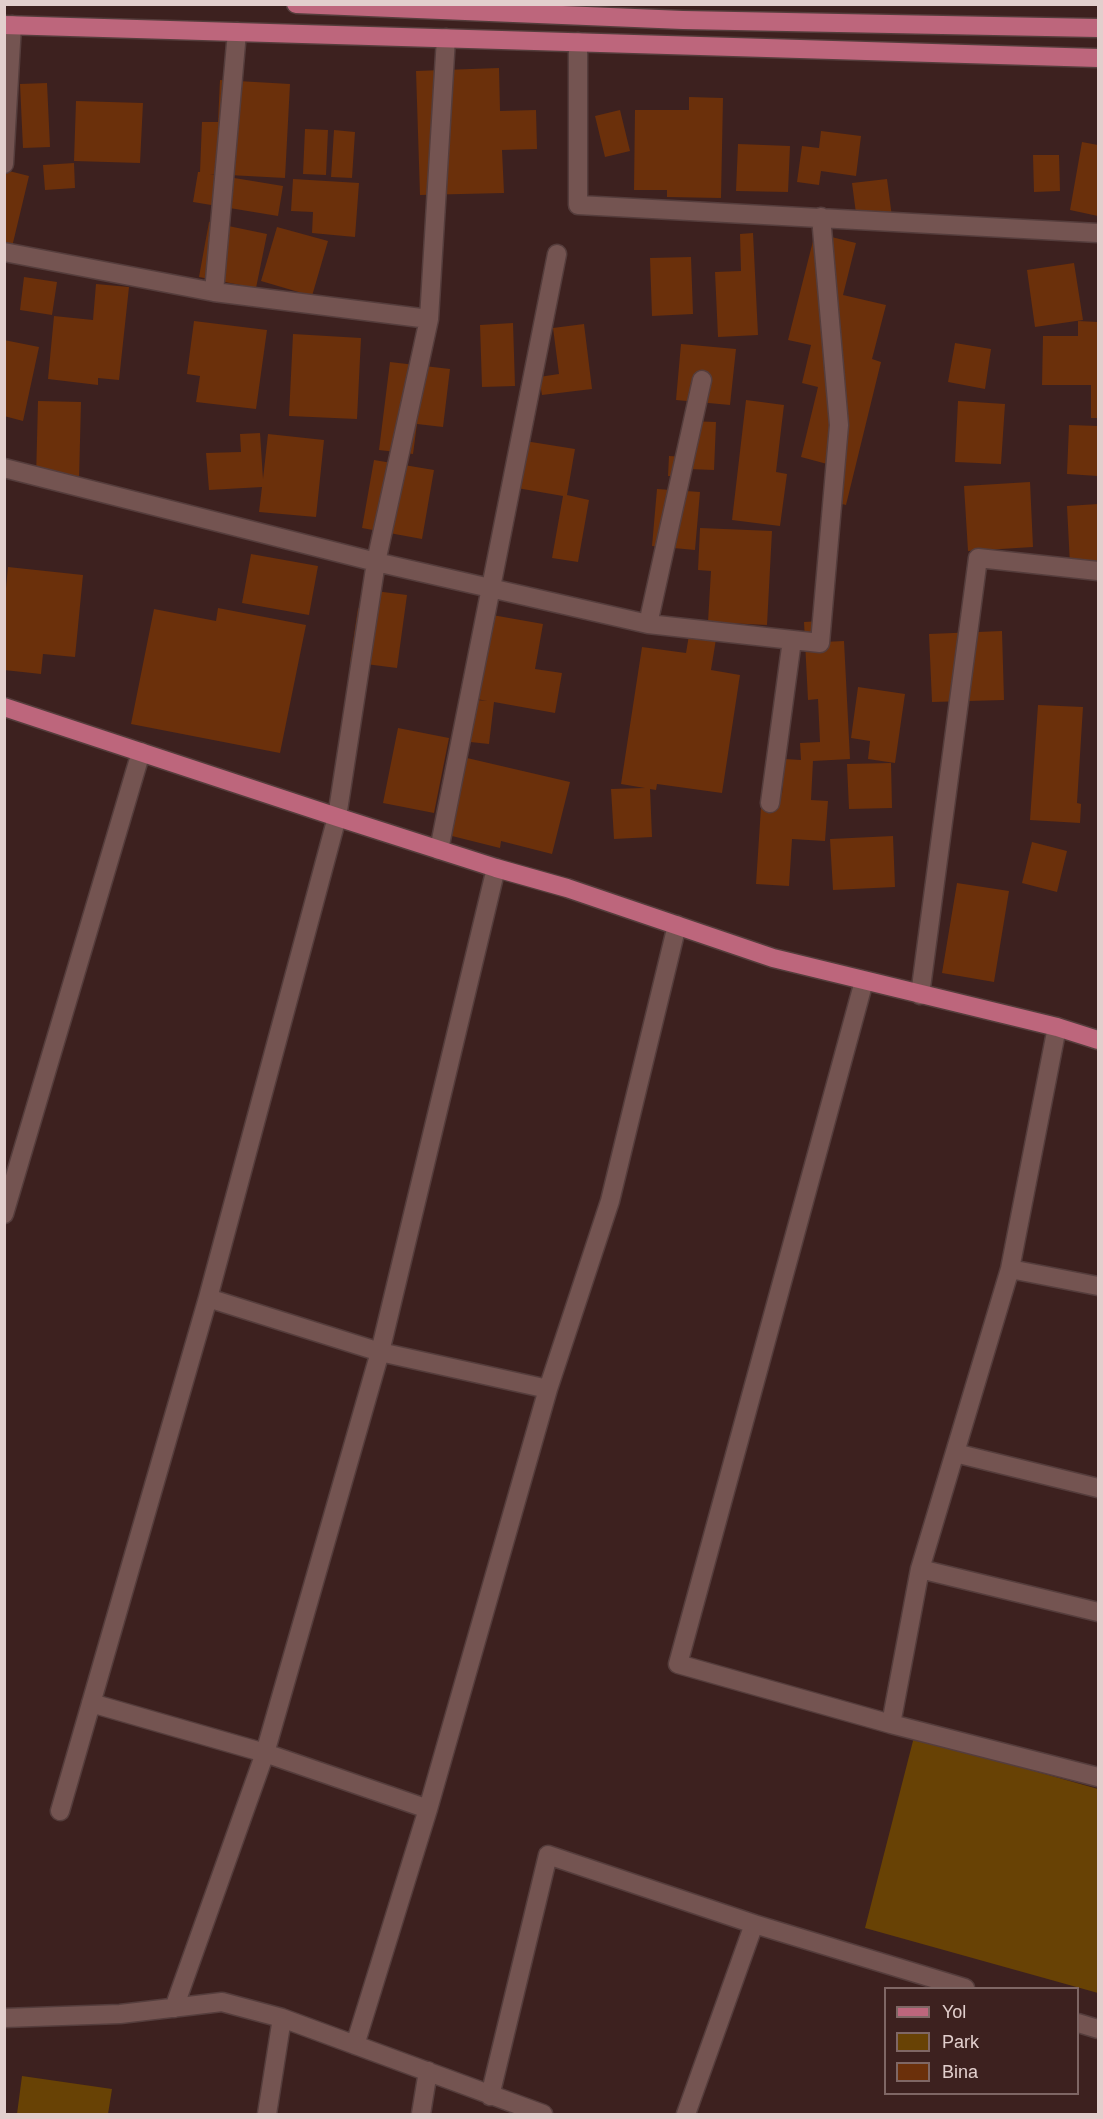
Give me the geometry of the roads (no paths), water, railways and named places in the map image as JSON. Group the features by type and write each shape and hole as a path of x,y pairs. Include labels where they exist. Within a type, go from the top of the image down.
{"main road":[{"path":"296,4 683,20 1098,28"},
{"path":"8,25 1098,58"},
{"path":"4,707 439,850 567,888 773,958 1098,1038"}],"street":[{"path":"4,164 8,25"},
{"path":"214,292 237,32"},
{"path":"60,1811 208,1298 337,817 376,562 429,319 446,38"},
{"path":"578,42 578,205 1098,233"},
{"path":"4,468 376,562 648,624 820,643 839,425 821,217"},
{"path":"4,252 214,292 429,319"},
{"path":"439,850 557,254"},
{"path":"648,624 702,380"},
{"path":"921,995 978,558 1098,571"},
{"path":"770,802 792,640"},
{"path":"4,1214 141,752"},
{"path":"174,2008 265,1753 380,1352 496,868"},
{"path":"355,2045 428,1809 548,1389 610,1200 677,925"},
{"path":"864,981 678,1664 891,1724 1098,1777"},
{"path":"891,1724 920,1569 1010,1269 1057,1027"},
{"path":"1010,1269 1098,1286"},
{"path":"208,1298 380,1352 548,1389"},
{"path":"955,1453 1098,1488"},
{"path":"920,1569 1098,1612"},
{"path":"91,1703 265,1753 428,1809"},
{"path":"490,2096 548,1855 754,1924 959,1987"},
{"path":"686,2115 754,1924"},
{"path":"4,2018 120,2014 222,2002 282,2018 543,2115"},
{"path":"267,2115 282,2018"},
{"path":"1079,2024 1098,2029"},
{"path":"422,2115 428,2071"}]}
